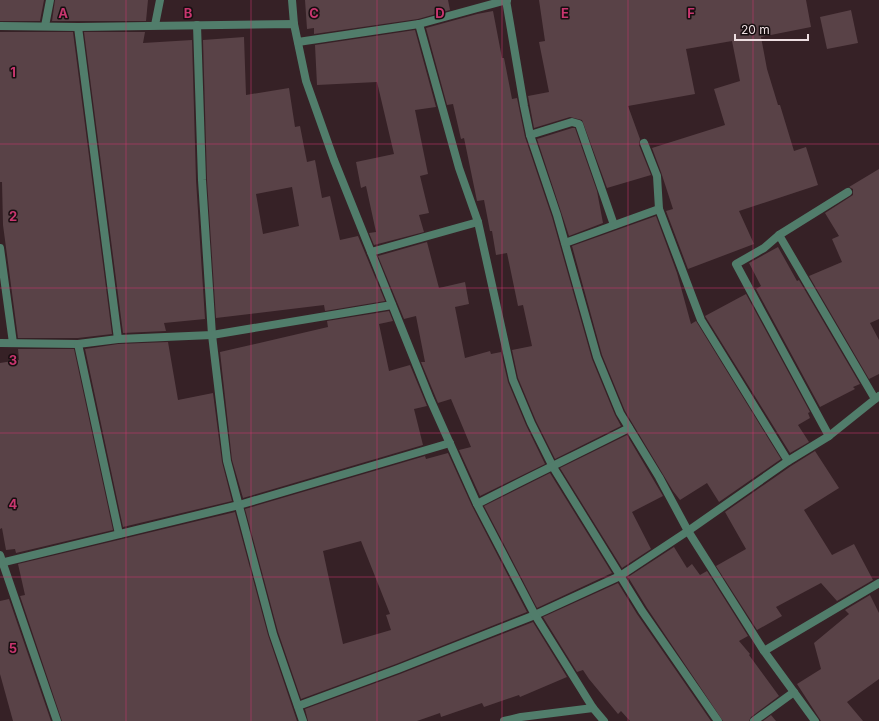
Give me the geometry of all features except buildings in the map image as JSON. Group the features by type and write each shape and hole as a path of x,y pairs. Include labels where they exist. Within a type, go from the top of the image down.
{"street":[{"path":"45,26 50,0"},
{"path":"155,25 160,0"},
{"path":"292,0 294,24 308,88 334,160 430,399 476,504 535,615 593,708 604,721"},
{"path":"298,42 419,24 506,0 530,135 565,243 597,357 620,414 659,477 688,531 764,651 815,721"},
{"path":"0,26 78,27 294,24"},
{"path":"419,24 459,168 478,222 513,380 531,423 553,467 620,576 642,611 718,721"},
{"path":"197,25 202,180 212,335 228,461 273,634 303,721"},
{"path":"78,27 118,339"},
{"path":"530,135 572,122 579,124 614,224"},
{"path":"644,143 657,176 658,209 701,320 788,461"},
{"path":"829,436 736,264 764,248 780,235 848,192"},
{"path":"565,243 658,209"},
{"path":"371,252 478,222"},
{"path":"298,706 535,615 620,576 688,531 788,461 829,436 877,398 780,235"},
{"path":"0,248 13,343"},
{"path":"0,343 78,344 118,339 212,335 392,304"},
{"path":"78,344 119,534"},
{"path":"476,504 629,428"},
{"path":"57,721 1,561 239,506 450,443"},
{"path":"764,651 879,583"},
{"path":"754,721 794,692"},
{"path":"504,721 520,717 593,708"}]}
